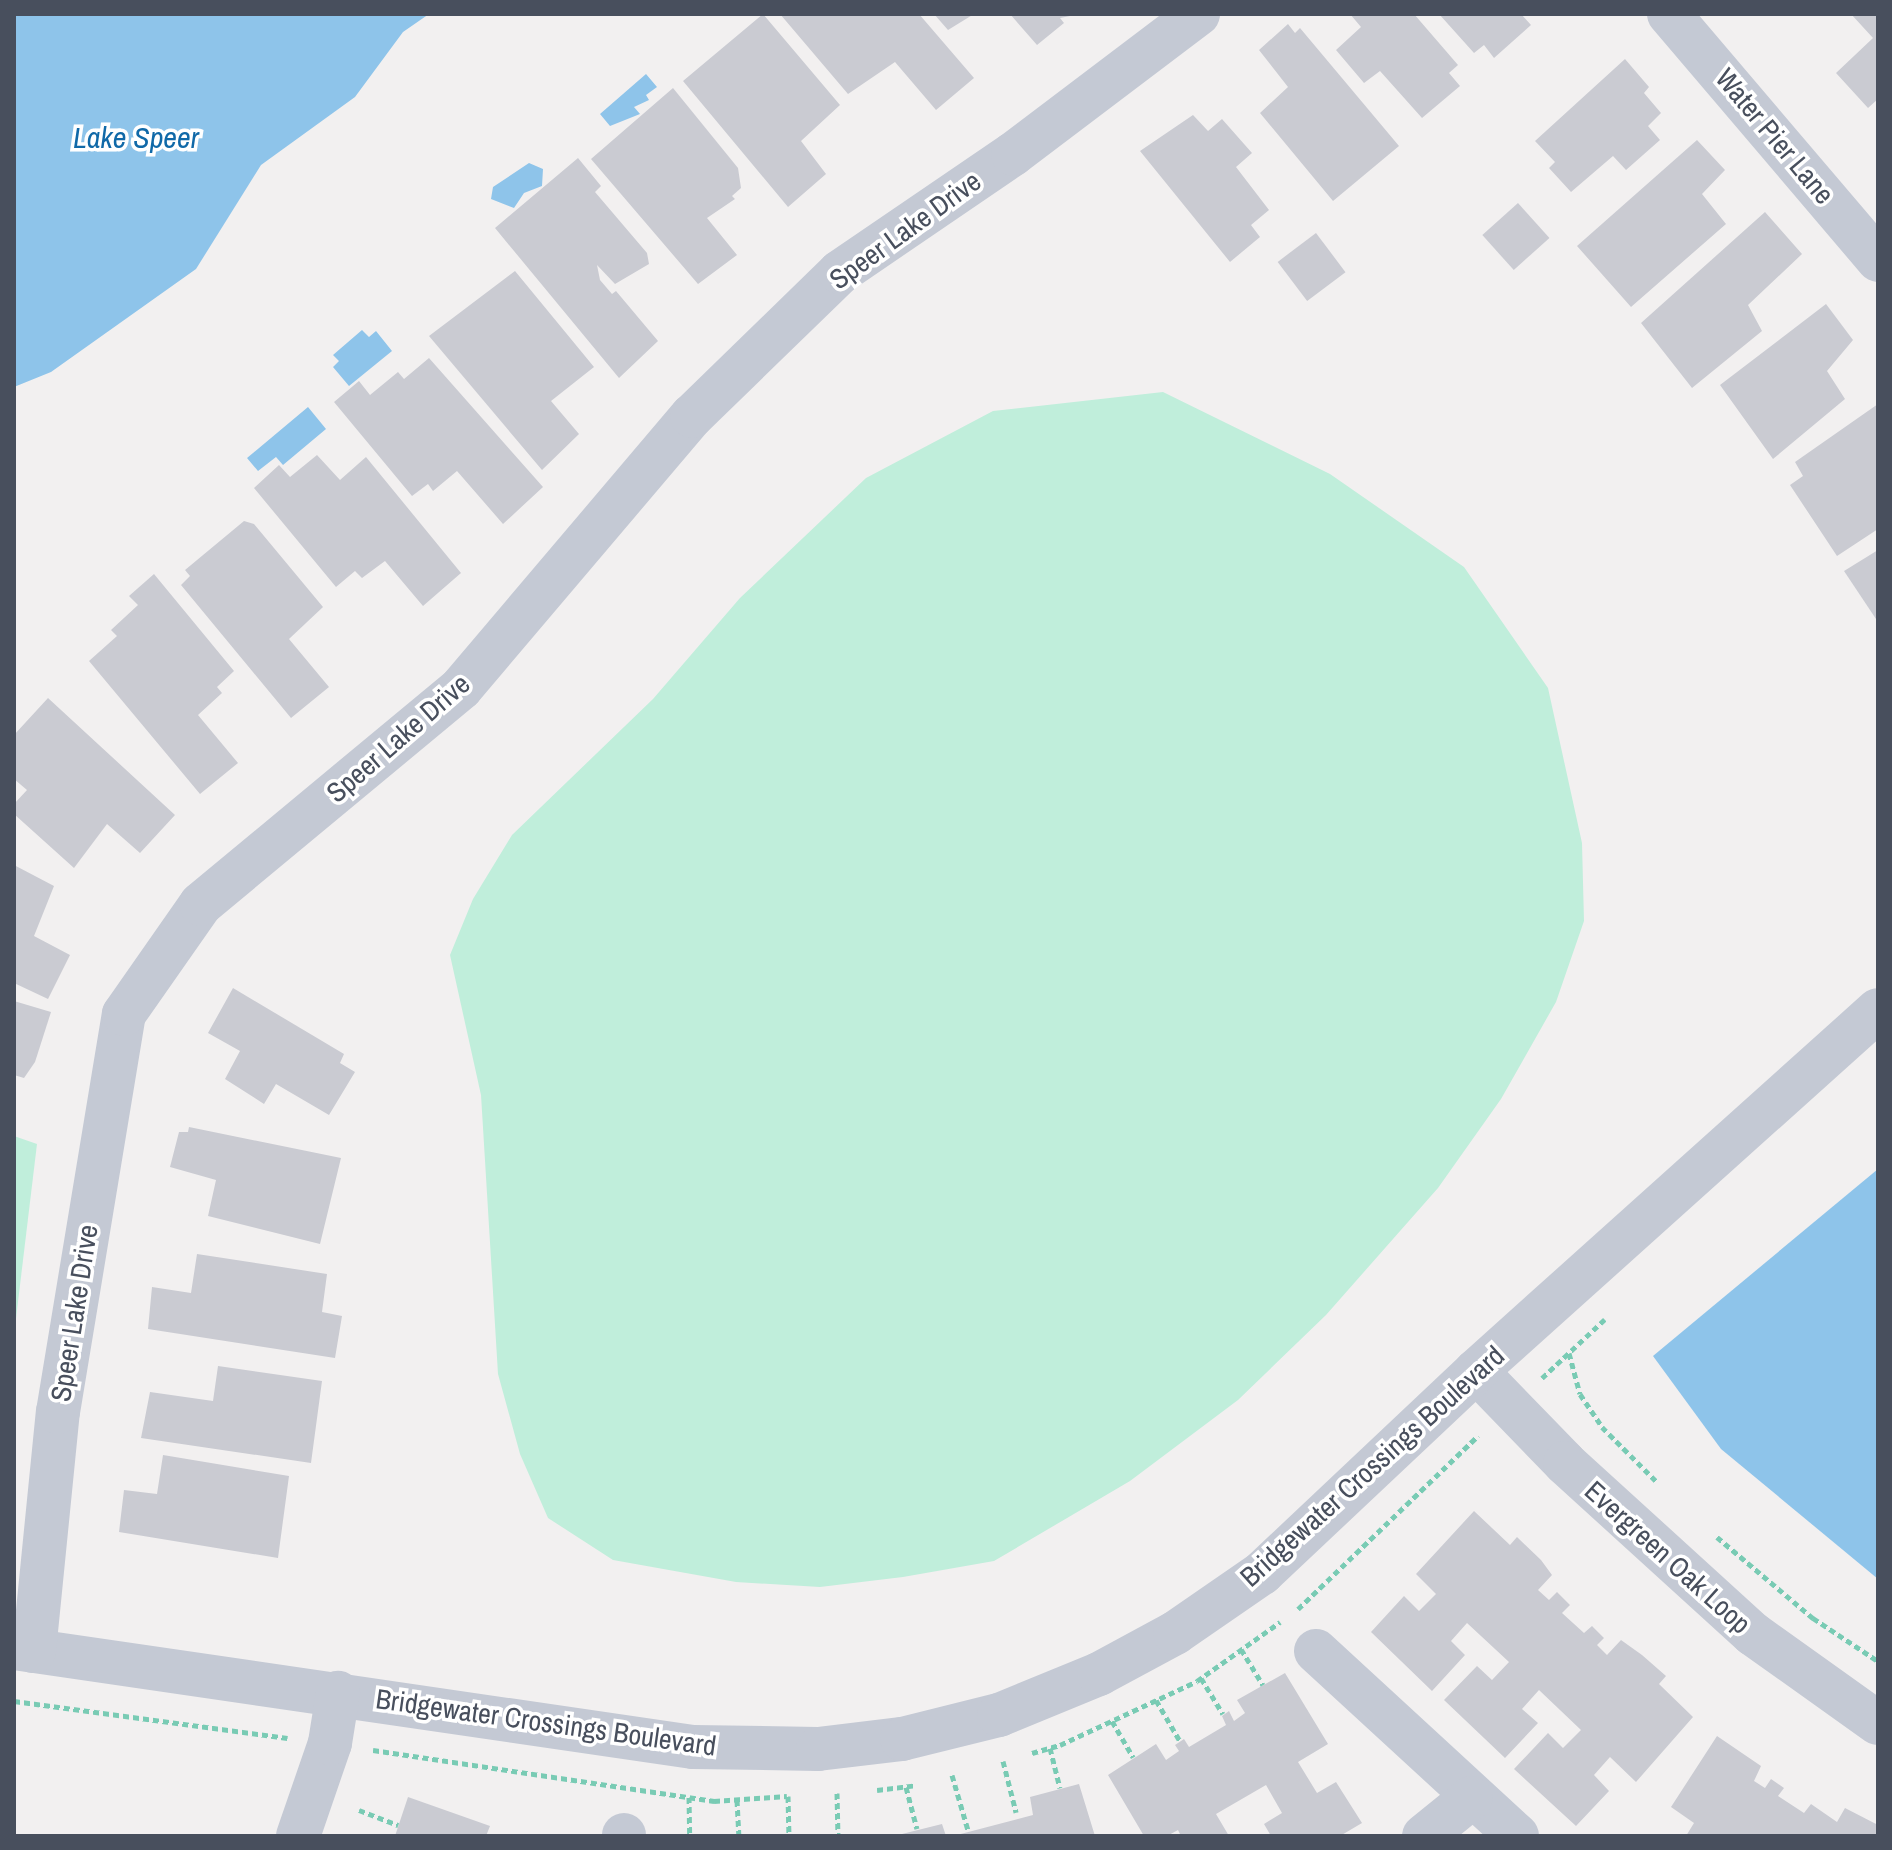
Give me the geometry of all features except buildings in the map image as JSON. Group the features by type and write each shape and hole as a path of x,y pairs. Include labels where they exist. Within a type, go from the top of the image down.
{"street":[{"name":"Speer Lake Drive","path":"24,1649 58,1412 124,1014 201,904 461,688 692,416 840,272 1013,154 1198,14"},
{"name":"Water Pier Lane","path":"1669,14 1734,84 1878,260"},
{"name":"Bridgewater Crossings Boulevard","path":"24,1649 693,1747 818,1749 902,1739 999,1715 1099,1674 1175,1633 1262,1573 1476,1371 1878,1010"},
{"name":"Evergreen Oak Loop","path":"1476,1371 1753,1634 1878,1723"},
{"path":"1316,1651 1471,1798 1517,1836"},
{"path":"298,1836 330,1743 338,1693"},
{"path":"1424,1836 1471,1798"}],"path":[{"path":"1026,1754 1050,1748 1201,1678 1299,1608 1510,1406 1615,1311"},
{"path":"1569,1353 1580,1394 1602,1427 1659,1484"},
{"path":"1712,1532 1813,1618 1878,1661"},
{"path":"1241,1649 1263,1685"},
{"path":"1201,1678 1223,1714"},
{"path":"1156,1700 1180,1741"},
{"path":"14,1701 330,1743 689,1797 737,1800 800,1795"},
{"path":"1112,1721 1133,1757"},
{"path":"1050,1748 1060,1788"},
{"path":"990,1764 1015,1757"},
{"path":"1003,1761 1016,1812"},
{"path":"936,1779 964,1771"},
{"path":"952,1775 968,1830"},
{"path":"863,1791 921,1783"},
{"path":"906,1787 917,1829"},
{"path":"824,1794 850,1792"},
{"path":"837,1793 838,1836"},
{"path":"788,1796 789,1836"},
{"path":"689,1797 690,1836"},
{"path":"737,1800 739,1836"},
{"path":"359,1810 398,1825"}],"green space":[{"path":"1163,392 1330,474 1464,567 1548,688 1582,843 1584,921 1556,1002 1501,1099 1438,1188 1326,1315 1238,1400 1130,1481 994,1561 903,1577 820,1587 736,1582 613,1560 548,1518 520,1454 498,1374 481,1095 450,955 473,899 512,835 653,699 740,598 866,478 993,411"},
{"path":"14,1136 37,1144 14,1335"}],"water":[{"name":"Lake Speer","path":"14,14 429,14 403,32 355,97 261,165 196,269 51,372 14,387"},
{"path":"646,74 657,87 646,95 649,100 634,107 640,114 610,126 600,114"},
{"path":"529,163 543,169 542,186 524,193 514,208 491,199 493,187"},
{"path":"362,330 369,337 376,331 392,351 349,386 333,367 339,361 333,355"},
{"path":"308,407 326,429 283,465 276,457 258,471 247,458"},
{"path":"1878,1169 1878,1579 1721,1449 1653,1356"}]}
